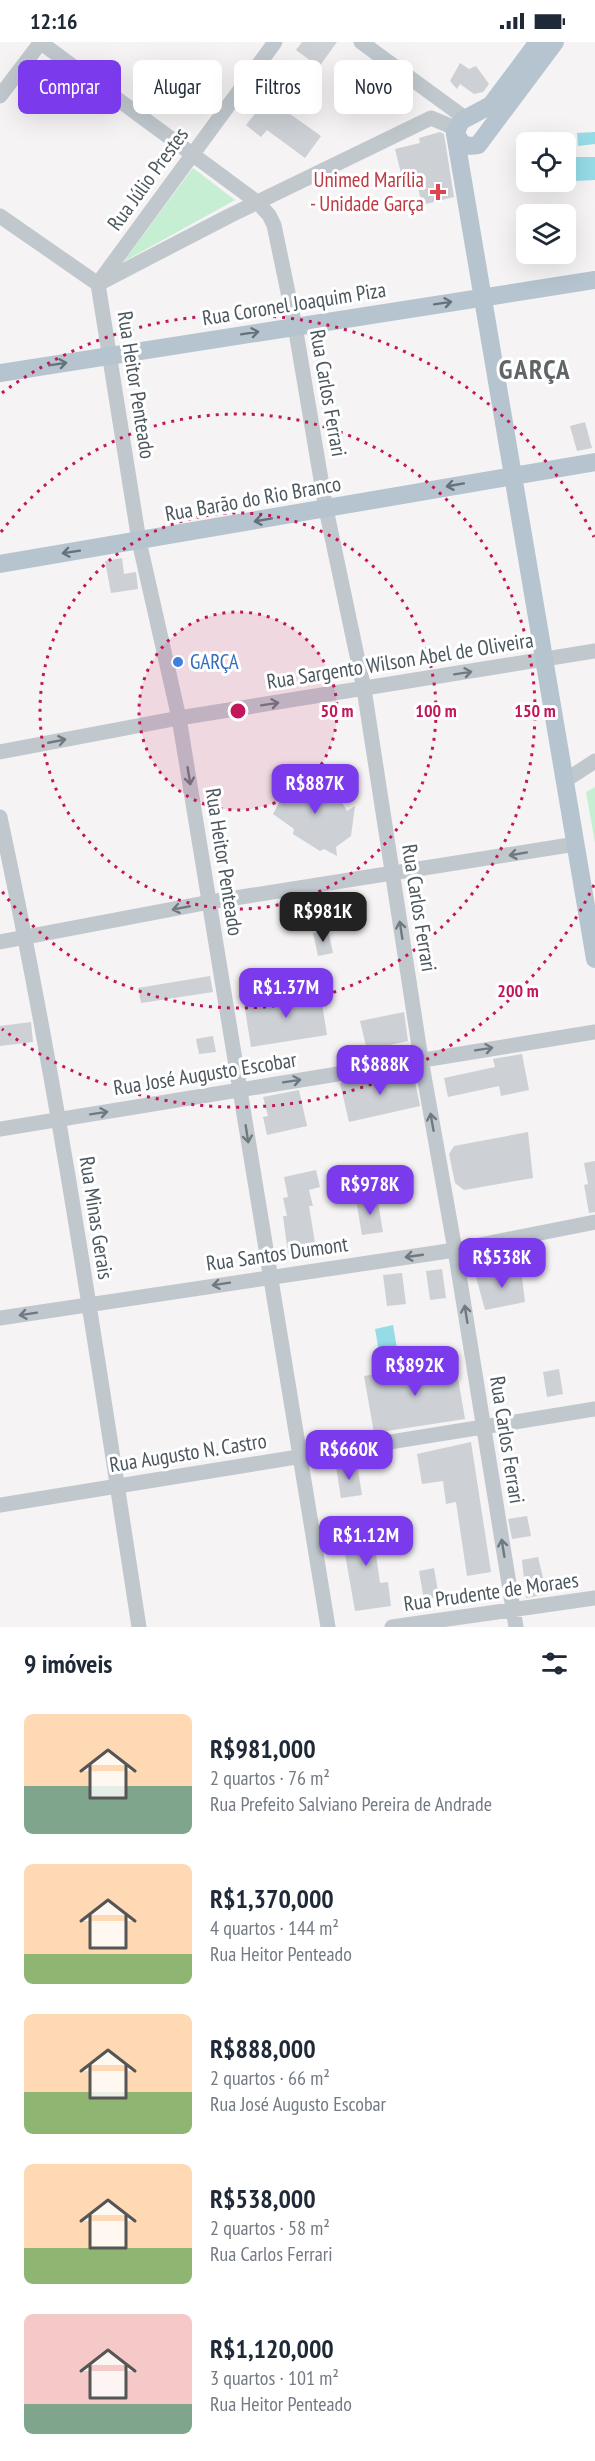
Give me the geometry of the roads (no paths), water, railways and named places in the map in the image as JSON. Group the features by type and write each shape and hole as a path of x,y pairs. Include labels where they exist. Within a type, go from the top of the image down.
{"main road":[{"path":"460,125 491,105 538,42"},
{"path":"460,125 462,144 469,147 478,145 555,42"},
{"path":"460,125 461,171 546,659 595,959"},
{"name":"Rua Coronel Joaquim Piza","path":"0,373 595,279"},
{"name":"Rua Barão do Rio Branco","path":"0,564 595,462"}],"street":[{"name":"Rua Carlos Ferrari","path":"40,42 191,156 257,202 274,225 295,326 326,509 364,689 421,1059 455,1250 516,1627"},
{"path":"0,96 40,42"},
{"name":"Rua Júlio Prestes","path":"98,284 275,42"},
{"path":"361,42 434,96 460,125"},
{"path":"431,118 434,96"},
{"path":"0,216 98,284 257,202 431,118 448,125 460,125"},
{"name":"Rua Heitor Penteado","path":"98,284 139,541 180,718 328,1627"},
{"name":"Rua Sargento Wilson Abel de Oliveira","path":"0,753 180,718 595,651"},
{"path":"566,780 595,761"},
{"name":"Rua Minas Gerais","path":"0,817 26,938 58,1119 139,1627"},
{"path":"0,942 210,902 393,875 576,844"},
{"name":"Rua José Augusto Escobar","path":"0,1129 595,1032"},
{"name":"Rua Santos Dumont","path":"0,1318 455,1250 595,1222"},
{"name":"Rua Augusto N. Castro","path":"0,1505 595,1409"},
{"name":"Rua Prudente de Moraes","path":"392,1627 595,1598"}],"water":[{"path":"595,132 595,144 578,146 577,133"},
{"path":"576,157 595,157 595,180 576,181"},
{"path":"393,1325 399,1360 381,1363 375,1329"}],"place":[{"name":"Unimed Marília - Unidade Garça","path":"438,192"},
{"name":"GARÇA","path":"178,662"}],"district":[{"name":"GARÇA","path":"535,370"}]}
